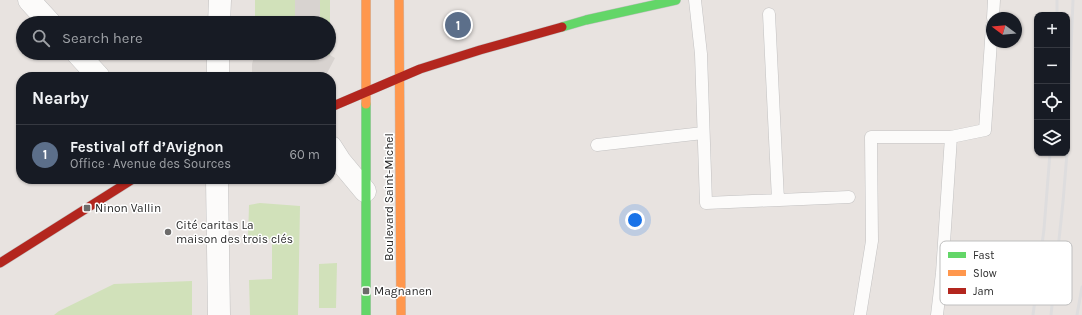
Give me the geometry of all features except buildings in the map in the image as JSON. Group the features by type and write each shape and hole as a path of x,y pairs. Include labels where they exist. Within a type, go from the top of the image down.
{"main road":[{"name":"Boulevard Saint-Michel","path":"366,0 366,315"},
{"name":"Boulevard Saint-Michel","path":"399,0 401,315"},
{"path":"336,105 400,79 420,69 480,50 586,20 676,0"},
{"path":"0,263 125,184"}],"street":[{"path":"29,0 44,16"},
{"path":"219,16 220,0"},
{"path":"83,60 94,72"},
{"path":"218,60 218,72"},
{"path":"336,155 365,192"},
{"path":"217,184 219,315"}],"lane":[{"path":"695,0 701,54 706,203 849,197"},
{"path":"993,12 994,0"},
{"path":"769,14 778,200"},
{"path":"860,315 872,241 871,137 951,137 985,130 991,48"},
{"path":"597,145 703,133"},
{"path":"944,241 951,137"},
{"path":"937,315 940,290"}],"green space":[{"path":"255,0 296,0 295,16 255,16"},
{"path":"320,0 330,0 330,16 320,16"},
{"path":"260,203 300,206 298,315 250,315 249,280 272,279 272,239 248,239 249,205"},
{"path":"337,263 336,308 319,308 319,264"},
{"path":"192,281 192,315 54,315 59,311 114,284"}],"shaded area":[{"path":"295,0 320,0 320,16 295,16"},
{"path":"253,60 334,60 328,72 252,72"}],"railway":[{"path":"1057,0 1057,12"},
{"path":"1068,120 1073,0"},
{"path":"1042,241 1050,156"},
{"path":"1059,241 1067,156"},
{"path":"1077,315 1082,287"},
{"path":"1033,315 1034,305"},
{"path":"1051,315 1052,305"}],"traffic: fast":[{"path":"562,27 586,20 676,0"},
{"path":"366,104 366,315"}],"traffic: slow":[{"path":"366,0 366,104"},
{"path":"399,0 401,315"}],"traffic: jam":[{"path":"336,105 420,69 480,50 562,27"},
{"path":"0,263 125,184"}],"place":[{"name":"Festival off d’Avignon","path":"458,25"},
{"name":"Ninon Vallin","path":"87,208"},
{"name":"Cité caritas La maison des trois clés","path":"168,232"},
{"name":"Magnanen","path":"366,291"}]}
